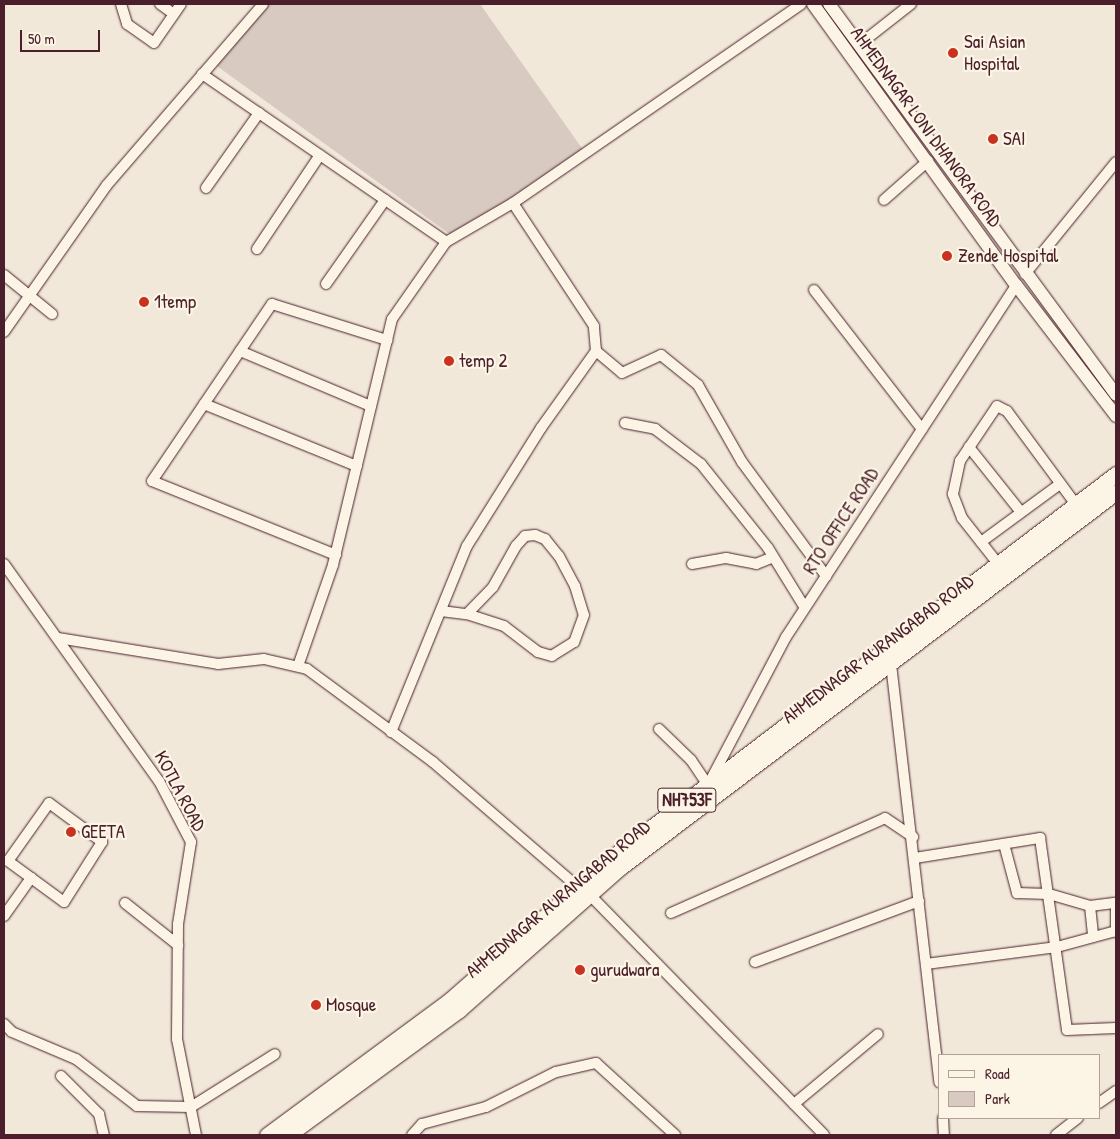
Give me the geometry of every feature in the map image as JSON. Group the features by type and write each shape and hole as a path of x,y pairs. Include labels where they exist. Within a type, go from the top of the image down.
{"highway":[{"name":"NH753F","path":"267,1135 443,1006 584,891 708,785 1116,474"},
{"name":"AHMEDNAGAR AURANGABAD ROAD","path":"288,1135 459,1010 584,891 630,860 1116,492"}],"main road":[{"name":"AHMEDNAGAR LONI DHANORA ROAD","path":"813,4 928,160 1016,285 1116,416"},
{"name":"AHMEDNAGAR LONI DHANORA ROAD","path":"830,4 1025,274 1116,395"}],"street":[{"path":"120,4 127,24 154,43 181,4"},
{"path":"160,4 174,14"},
{"path":"4,332 106,185 262,4"},
{"path":"298,666 336,555 392,319 446,242 513,203 801,4"},
{"path":"860,44 911,4"},
{"path":"202,74 446,242"},
{"path":"206,188 258,113"},
{"path":"258,250 320,155"},
{"path":"884,200 928,160"},
{"path":"1025,274 1116,162"},
{"path":"326,284 384,200"},
{"path":"391,732 467,546 541,428 596,351 594,326 513,203"},
{"path":"4,275 52,314"},
{"name":"RTO OFFICE ROAD","path":"708,785 786,637 1016,285"},
{"path":"814,290 922,429"},
{"path":"336,555 152,481 272,304 387,340"},
{"path":"240,351 371,406"},
{"path":"596,351 622,373 661,356 698,385 742,462 826,576"},
{"path":"204,404 357,466"},
{"path":"999,565 955,506 953,494 960,461 997,406 1007,411 1076,506"},
{"path":"625,423 655,429 701,464 772,557 805,608"},
{"path":"969,448 1020,510"},
{"path":"981,542 1020,510 1060,484"},
{"path":"440,611 467,614 504,626 538,652 552,656 574,642 584,615 564,564 545,539 535,535 525,536 516,546 493,587 467,614"},
{"path":"692,564 726,558 756,564 772,557"},
{"name":"KOTLA ROAD","path":"4,564 160,780 191,842 178,945 177,1039 196,1135"},
{"path":"58,638 218,664 264,658 298,666 433,762 584,891 824,1135"},
{"path":"891,664 913,837 938,1073"},
{"path":"659,729 691,760 708,785"},
{"path":"50,803 102,842 64,902 31,878 8,861 50,803"},
{"path":"670,913 885,818 913,837"},
{"path":"915,858 1040,838 1057,947 1066,1030 1116,1028"},
{"path":"926,964 1057,947 1116,932 1116,903 1090,906 1049,894 1017,893 1004,844"},
{"path":"4,916 31,878"},
{"path":"755,962 919,901"},
{"path":"125,903 178,945"},
{"path":"1090,906 1093,937"},
{"path":"4,1024 12,1032 76,1058 137,1106 191,1107 275,1054"},
{"path":"794,1104 878,1034"},
{"path":"412,1135 422,1124 486,1107 556,1072 596,1063 675,1135"},
{"path":"60,1076 99,1114 104,1135"},
{"path":"1100,1102 1116,1091"},
{"path":"943,1119 944,1135"},
{"path":"1046,1135 1060,1132 1077,1119"}],"green space":[{"path":"260,4 480,4 586,154 451,235 210,61"}],"place":[{"name":"Sai Asian Hospital","path":"953,53"},
{"name":"SAI","path":"993,139"},
{"name":"Zende Hospital","path":"947,256"},
{"name":"1temp","path":"144,302"},
{"name":"temp 2","path":"449,361"},
{"name":"GEETA","path":"71,832"},
{"name":"gurudwara","path":"580,970"},
{"name":"Mosque","path":"316,1005"}]}
